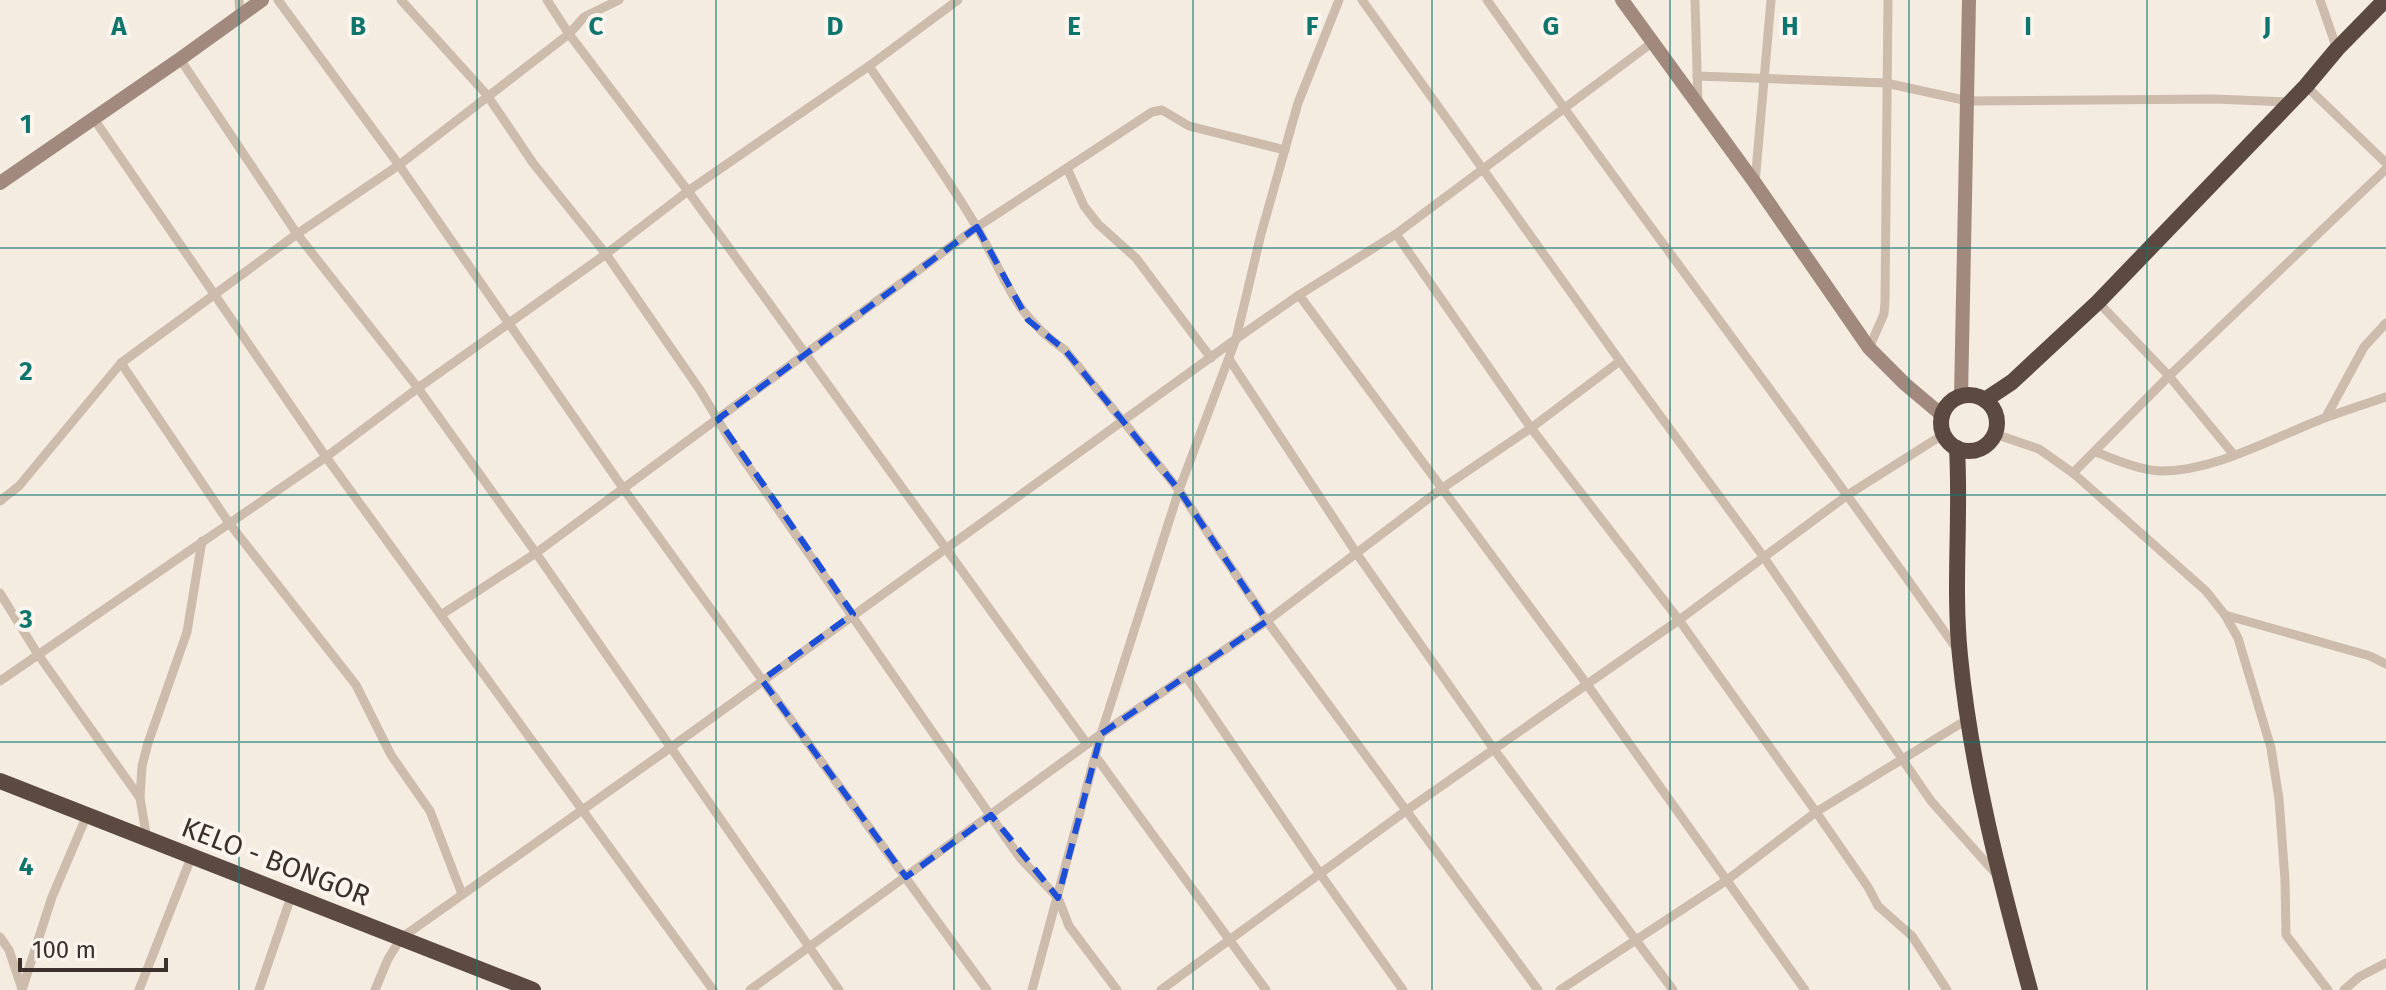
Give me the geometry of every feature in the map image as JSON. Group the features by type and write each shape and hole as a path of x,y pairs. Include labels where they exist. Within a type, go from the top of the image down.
{"highway":[{"path":"1985,400 2012,382 2098,302 2385,0"},
{"path":"1957,448 1976,450 1984,447 1995,434 1996,416 2012,382"},
{"path":"1996,416 1985,400 1969,395 1946,407 1943,416 1944,434 1957,448 1957,584 1960,653 1968,719 2000,877 2030,990"},
{"path":"1959,493 1976,450"},
{"name":"KELO - BONGOR","path":"0,781 401,938 499,984 533,990"}],"street":[{"path":"239,0 240,16"},
{"path":"0,183 262,0"},
{"path":"278,0 399,165 623,488 987,990"},
{"path":"401,0 487,95 533,163 606,254 730,440 1021,859 1058,898 1069,926 1117,990"},
{"path":"547,0 1087,744"},
{"path":"0,501 19,486 121,363 214,293 399,165 569,34 584,17 619,0"},
{"path":"0,681 326,457 688,191 869,66 958,0"},
{"path":"1032,990 1101,734 1179,490 1236,339 1261,234 1298,103 1339,0"},
{"path":"1362,0 1763,556 1931,801 2000,877"},
{"path":"1487,0 1849,494 1960,653"},
{"path":"1622,0 1755,183 1869,348 1943,416"},
{"path":"1695,0 1698,103"},
{"path":"1755,183 1771,0"},
{"path":"1869,348 1884,314 1885,302 1888,0"},
{"path":"1961,397 1969,0"},
{"path":"2320,0 2337,49"},
{"path":"375,990 401,938 670,748 1236,339 1396,234 1653,42"},
{"path":"180,59 297,234 418,388 839,990"},
{"path":"869,66 977,227 1001,276 1028,320 1065,350 1179,490 1267,621 1538,990"},
{"path":"1697,76 1886,83 1968,101 2214,99 2289,102"},
{"path":"2073,473 2386,166 2306,86"},
{"path":"441,615 536,553 977,227 1152,112 1162,110 1189,126 1285,150"},
{"path":"94,119 326,457 713,990"},
{"path":"1067,168 1084,206 1098,224 1136,258 1211,358"},
{"path":"1396,234 1531,428 1679,620 1816,812 1878,906 1912,936 1947,990"},
{"path":"1299,295 1586,683 1805,990"},
{"path":"2098,302 2169,376 2234,455"},
{"path":"2326,417 2357,358 2386,323"},
{"path":"1229,359 1357,554 1493,748 1673,990"},
{"path":"750,990 1101,734 1267,621 1441,489 1531,428 1620,361"},
{"path":"121,363 229,523 356,685 391,755 430,811 462,894"},
{"path":"2096,452 2158,471 2188,469 2234,455 2326,417 2386,397"},
{"path":"1161,990 1493,748 1679,620 1849,494 1944,434"},
{"path":"1995,434 2039,449 2073,473 2185,570 2225,615 2238,638 2271,748 2284,866 2286,935 2328,990"},
{"path":"147,839 140,798 142,766 187,632 202,541"},
{"path":"0,593 37,653 140,798"},
{"path":"2225,615 2370,656 2386,664"},
{"path":"1186,676 1403,990"},
{"path":"1560,990 1727,880 1816,812 1968,719"},
{"path":"1096,757 1266,990"},
{"path":"22,990 52,897 87,815"},
{"path":"139,990 191,858"},
{"path":"259,990 292,894"},
{"path":"0,937 9,950 22,990"},
{"path":"2344,990 2359,977 2386,963"}],"highlighted area":[{"path":"977,227 1028,320 1065,350 1179,490 1267,621 1101,734 1058,898 991,815 906,877 762,680 853,614 718,419"}]}
